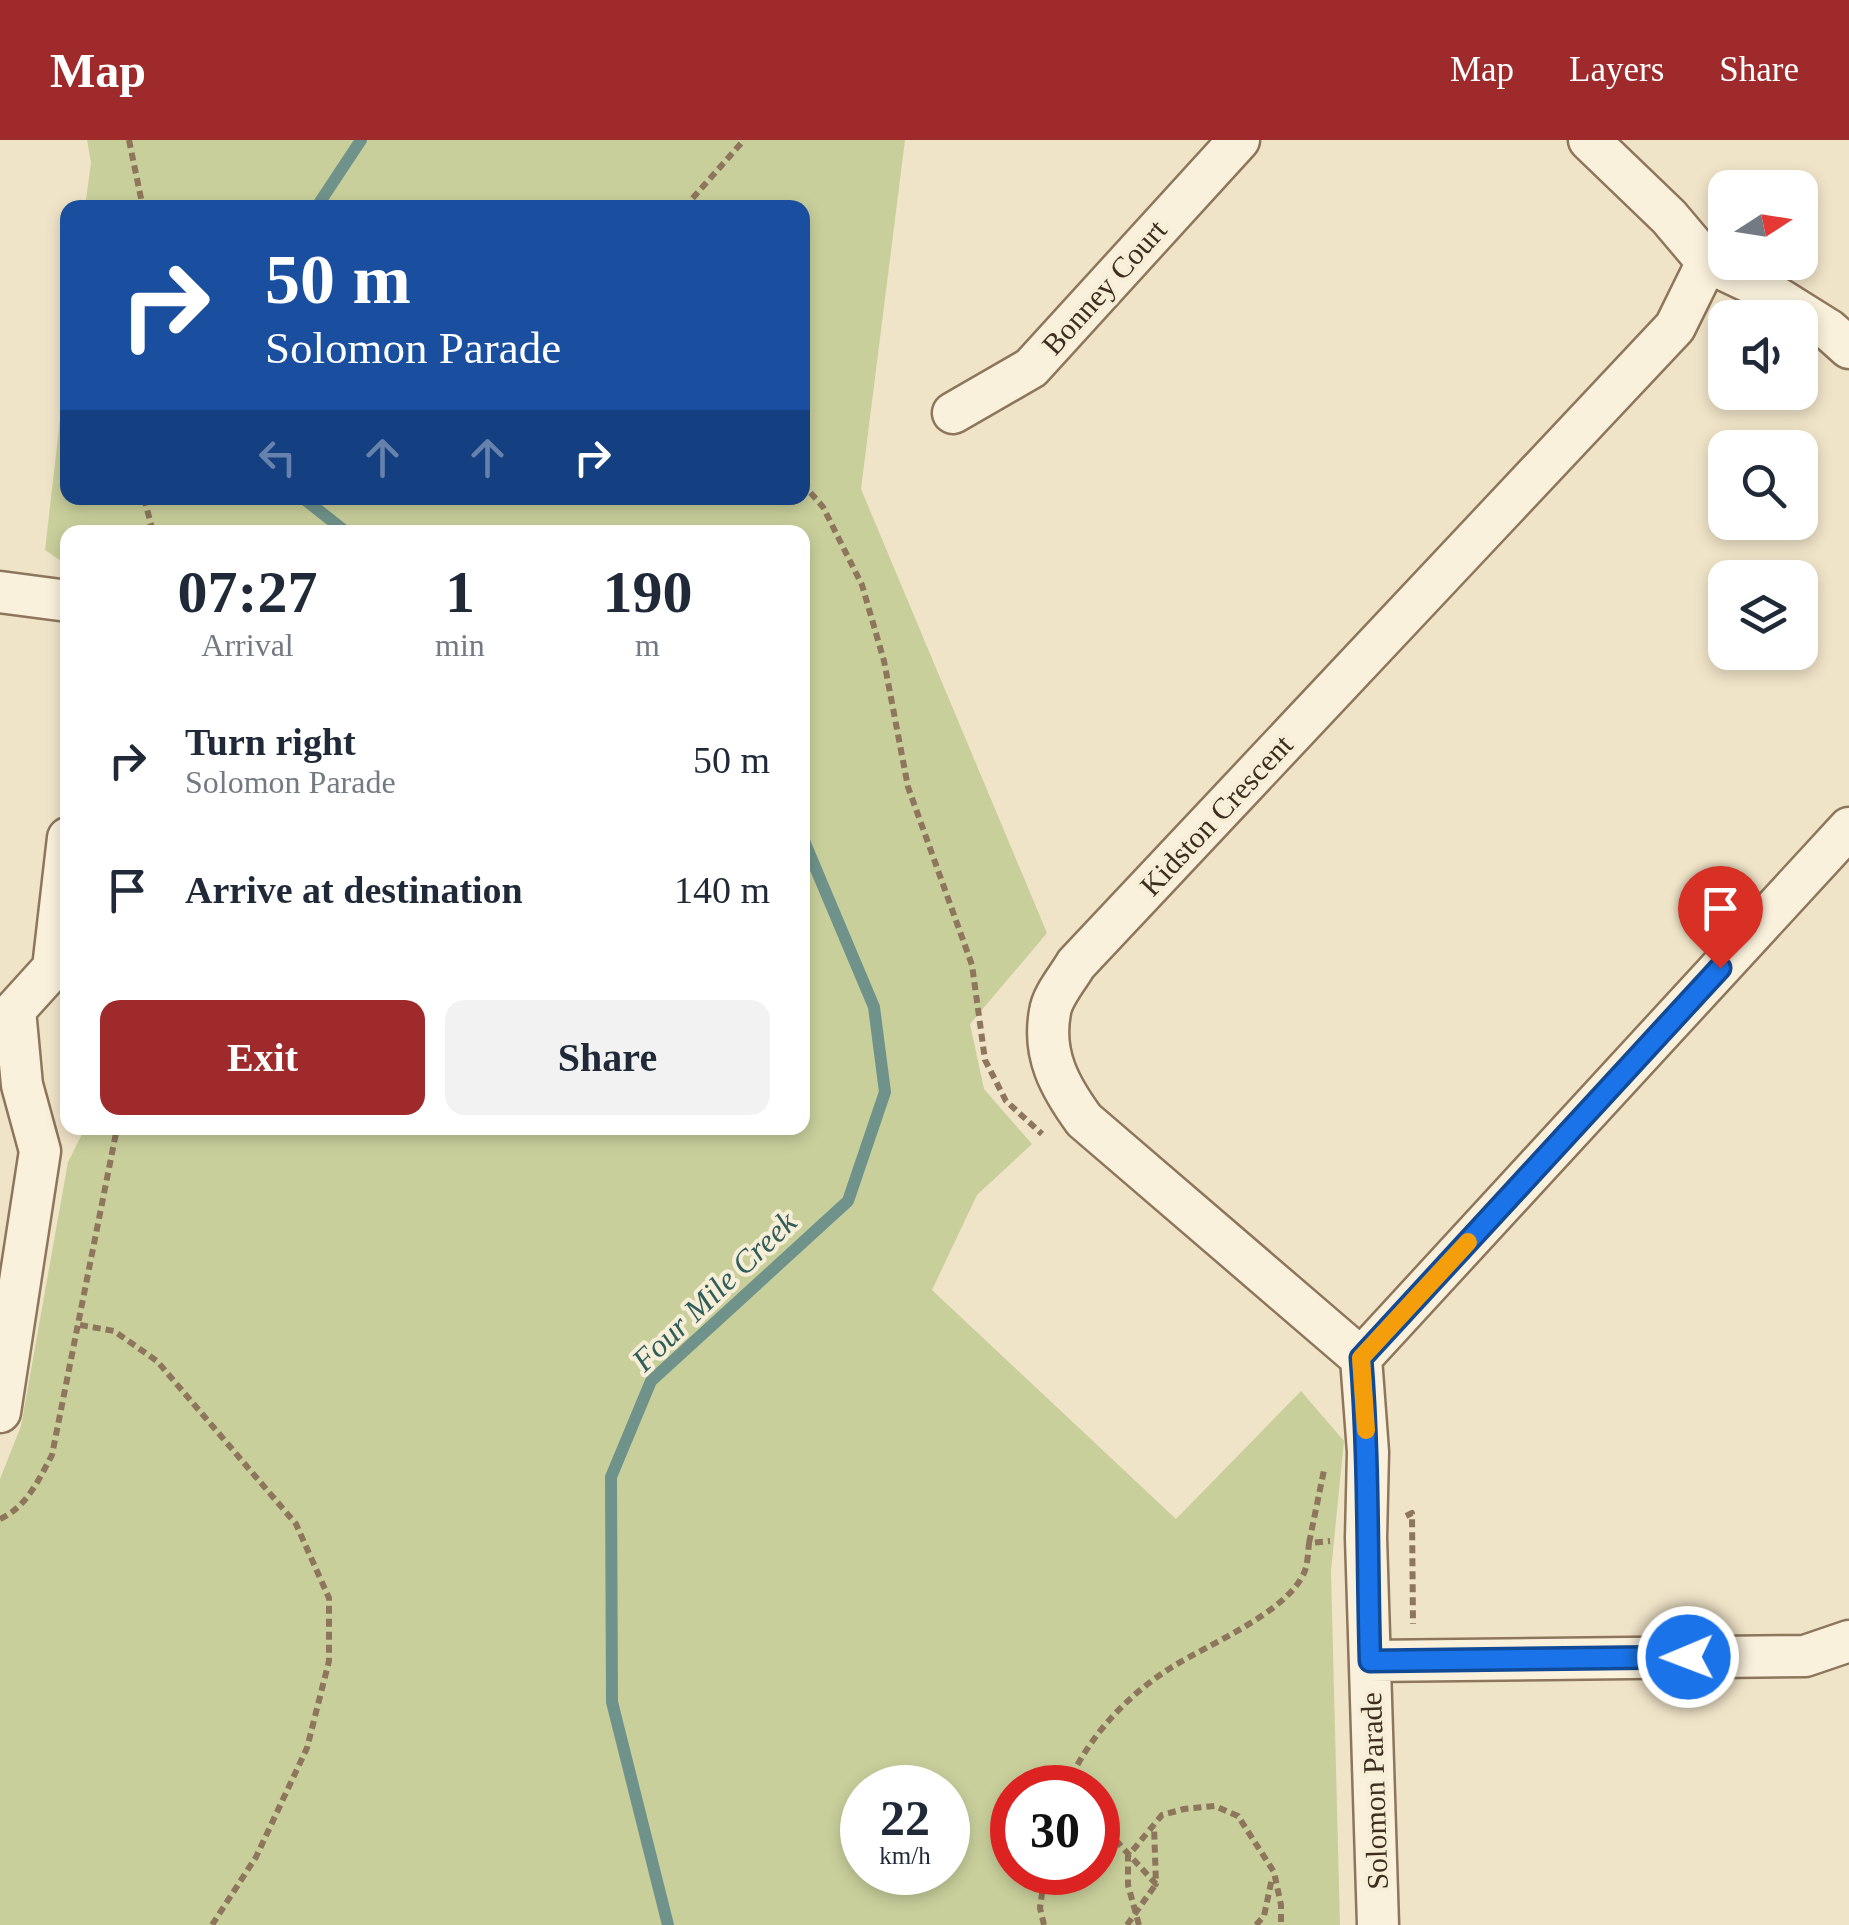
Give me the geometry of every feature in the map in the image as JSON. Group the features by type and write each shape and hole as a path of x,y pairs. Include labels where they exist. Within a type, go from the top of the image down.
{"street":[{"name":"Bonney Court","path":"952,413 1031,368 1239,140"},
{"path":"1589,140 1669,217 1707,262 1762,288 1830,330 1849,348"},
{"name":"Kidston Crescent","path":"1361,1358 1084,1120 1058,1084 1050,1051 1050,1009 1076,964 1675,327 1707,262"},
{"path":"0,592 60,600"},
{"path":"1361,1358 1849,828"},
{"path":"0,1412 40,1151 9,1040 15,1010 53,968 60,907"},
{"name":"Solomon Parade","path":"1361,1358 1368,1452 1366,1538 1378,1925"},
{"path":"1370,1661 1805,1656 1849,1642"}],"path":[{"path":"129,140 140,200"},
{"path":"691,200 744,140"},
{"path":"810,492 824,508 862,585 884,661 908,787 972,965 985,1060 1006,1101 1049,1140"},
{"path":"0,1519 29,1497 52,1455 115,1135"},
{"path":"80,1324 114,1331 168,1373 296,1524 329,1598 329,1661 307,1748 256,1856 212,1925"},
{"path":"1079,1765 1096,1734 1133,1696 1172,1667 1246,1626 1293,1590 1305,1571 1326,1458"},
{"path":"1310,1543 1366,1538"},
{"path":"1139,1925 1128,1885 1128,1856 1162,1815 1216,1806 1238,1816 1274,1872 1282,1905 1281,1925"},
{"path":"1128,1925 1156,1884 1154,1825"},
{"path":"1120,1847 1156,1884"},
{"path":"1256,1925 1264,1916 1274,1872"},
{"path":"1042,1895 1044,1925"}],"green space":[{"path":"87,140 905,140 861,489 1047,933 970,1024 984,1089 1032,1144 977,1195 932,1290 1176,1519 1301,1391 1344,1441 1331,1571 1340,1925 0,1925 0,1479 21,1426 68,1162 82,1135 810,1135 810,525 60,525 60,560 45,550 60,420 60,505 810,505 810,200 86,200 91,163"}],"waterway":[{"name":"Four Mile Creek","path":"321,200 361,140"},
{"name":"Four Mile Creek","path":"312,505 337,525"},
{"name":"Four Mile Creek","path":"668,1925 612,1702 611,1477 651,1381 848,1201 885,1092 874,1007 810,855"}],"slow traffic":[{"path":"1366,1430 1361,1358 1468,1242"}],"route":[{"path":"1688,1657 1370,1661 1368,1452 1361,1358 1720,968"}]}
